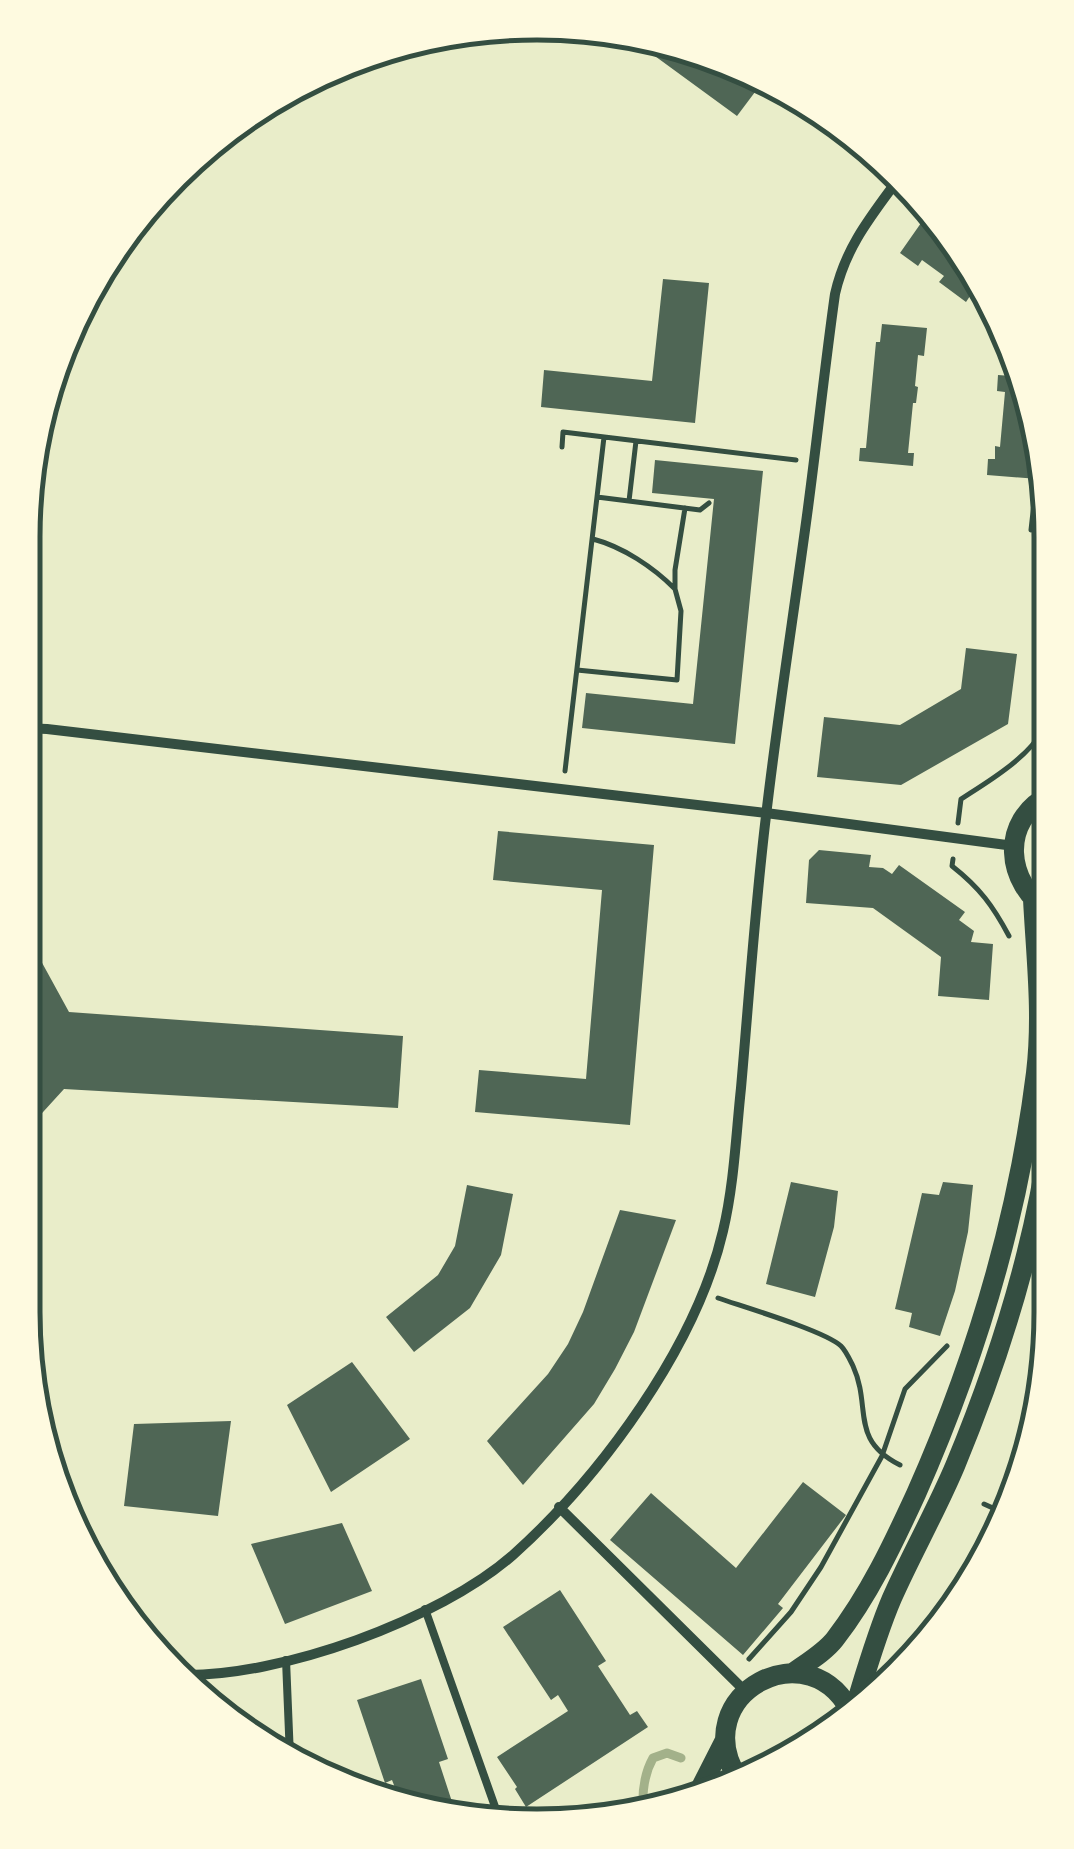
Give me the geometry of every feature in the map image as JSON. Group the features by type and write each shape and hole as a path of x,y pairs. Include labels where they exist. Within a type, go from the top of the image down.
{"main road":[{"path":"1034,807 1019,828 1014,846 1021,884 1034,898"},
{"path":"794,1672 833,1642 865,1596 936,1447 972,1357 996,1272 1020,1170 1034,1083"},
{"path":"861,1689 892,1597 954,1468 987,1385 1016,1296 1034,1222"},
{"path":"733,1769 725,1740 738,1684 794,1672 829,1684 845,1702"},
{"path":"705,1780 725,1740"}],"street":[{"path":"197,1674 260,1668 336,1646 407,1619 469,1587 512,1556 590,1475 653,1388 680,1342 724,1231 766,814 838,278 854,240 891,189"},
{"path":"40,729 1014,846"},
{"path":"559,1507 738,1684"}],"lane":[{"path":"425,1610 495,1807"},
{"path":"286,1660 289,1743"}],"path":[{"path":"562,447 563,432 814,462"},
{"path":"564,790 604,437"},
{"path":"629,501 636,440"},
{"path":"735,452 736,442"},
{"path":"597,497 700,510 709,503"},
{"path":"577,670 677,680 681,611 675,589 685,508"},
{"path":"1030,530 1033,509"},
{"path":"592,539 660,574 675,589"},
{"path":"1010,937 991,903 952,866 961,799 1034,742"},
{"path":"702,1292 820,1334 840,1345 859,1380 870,1442 882,1456 900,1465"},
{"path":"738,1684 821,1568 882,1456 906,1389 954,1336"},
{"path":"984,1504 993,1508"}],"building":[{"path":"652,54 697,66 756,91 737,116"},
{"path":"922,222 972,297 966,302 939,282 944,276 922,260 918,266 900,253"},
{"path":"663,279 709,283 695,423 541,407 544,370 652,381"},
{"path":"882,324 927,328 924,356 918,355 918,387 913,403 908,453 914,453 913,466 859,461 860,448 866,448 876,342 880,342"},
{"path":"998,375 1007,376 1031,478 987,475 988,459 995,459 995,446 1000,447 1005,392 997,391"},
{"path":"655,460 763,471 735,744 582,728 586,693 693,704 714,499 652,493"},
{"path":"966,648 1017,654 1008,724 901,785 817,777 824,717 900,725 961,689"},
{"path":"498,831 654,845 630,1125 475,1112 479,1070 586,1079 602,890 493,880"},
{"path":"819,850 871,855 869,867 883,868 892,874 899,865 965,912 959,920 974,931 971,942 993,944 989,1000 938,996 941,957 873,908 806,903 809,860"},
{"path":"40,959 69,1012 403,1036 398,1108 64,1089 40,1115"},
{"path":"791,1182 838,1191 834,1227 815,1297 766,1284"},
{"path":"943,1182 973,1185 968,1232 940,1336 909,1327 912,1313 895,1309 922,1193 939,1195"},
{"path":"467,1185 513,1194 501,1255 470,1308 414,1352 386,1317 438,1275 455,1246"},
{"path":"620,1210 676,1220 634,1332 615,1369 594,1404 523,1485 487,1441 548,1374 568,1344"},
{"path":"352,1362 410,1439 331,1492 287,1405"},
{"path":"231,1421 218,1516 124,1506 134,1424"},
{"path":"803,1482 846,1515 778,1604 783,1608 743,1655 610,1540 651,1493 736,1568"},
{"path":"342,1523 372,1591 285,1624 251,1544"},
{"path":"560,1590 606,1661 598,1666 630,1715 637,1711 648,1727 526,1807 497,1757 568,1711 558,1695 551,1700 503,1627"},
{"path":"421,1679 448,1759 439,1762 452,1801 395,1788 392,1780 385,1783 357,1700"}],"waterway":[{"path":"643,1797 653,1758 667,1753 681,1758"}]}
